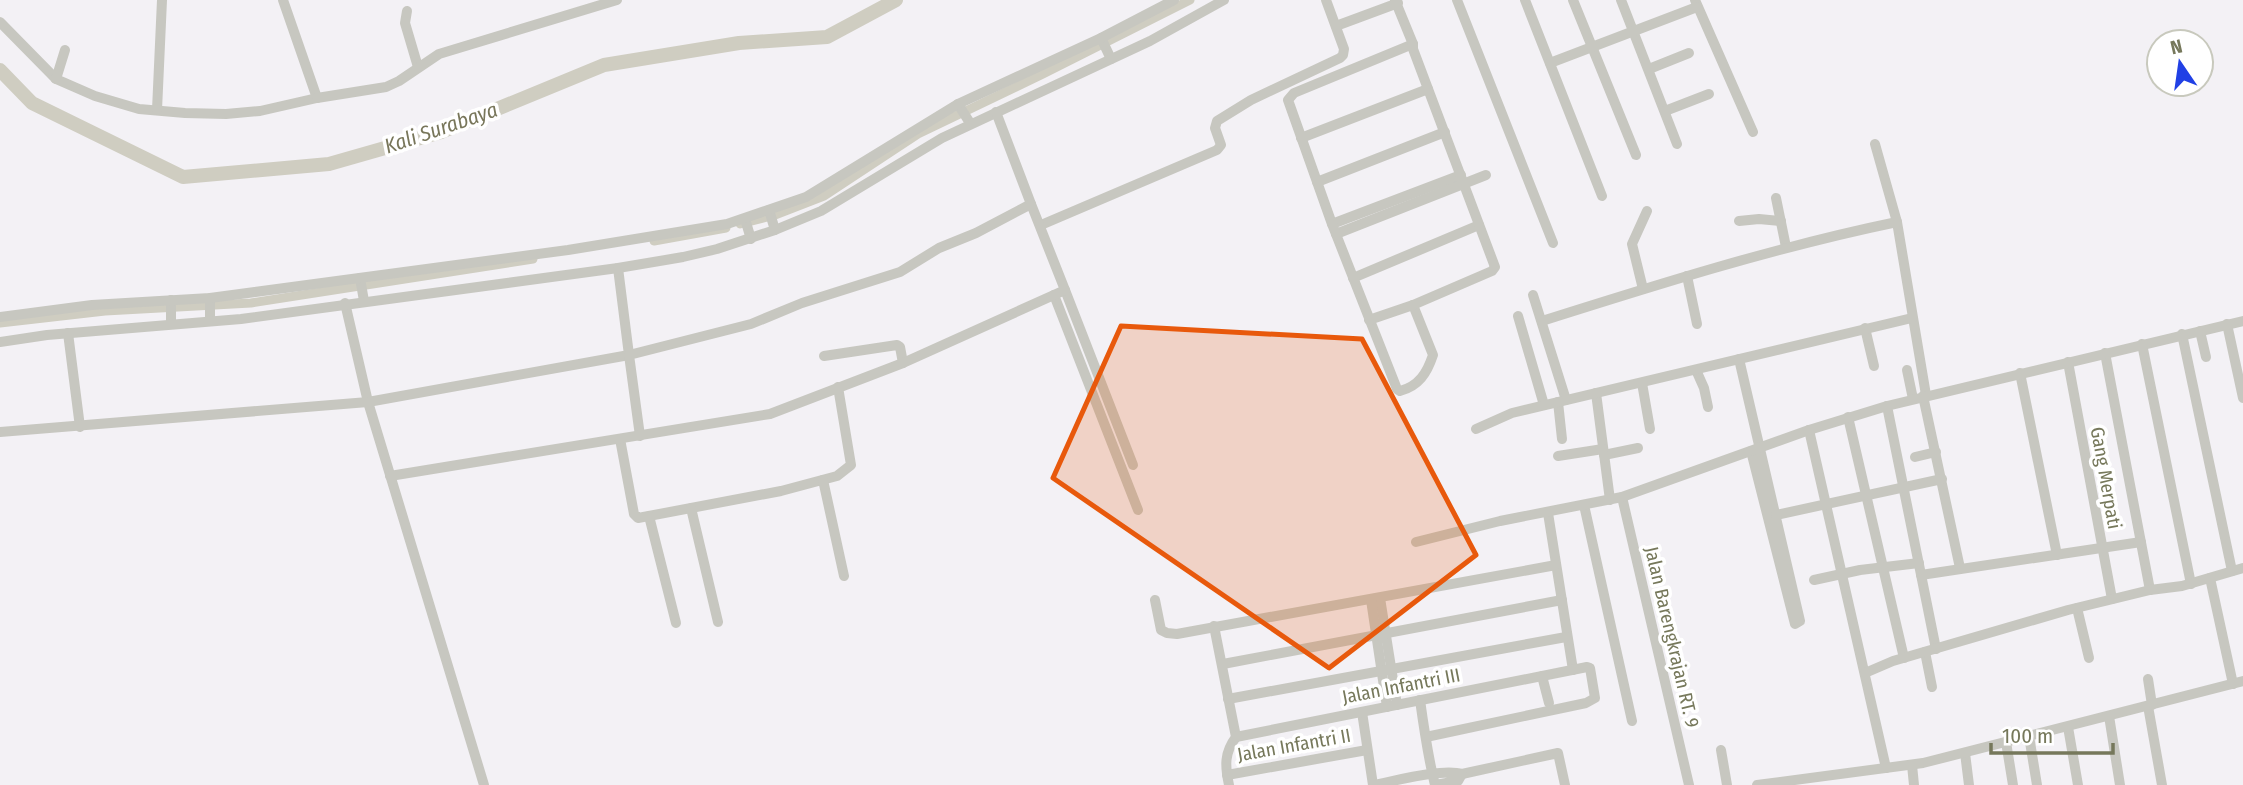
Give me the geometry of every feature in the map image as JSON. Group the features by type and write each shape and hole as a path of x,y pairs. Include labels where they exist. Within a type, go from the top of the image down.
{"street":[{"path":"157,110 162,0"},
{"path":"284,0 317,98"},
{"path":"0,22 56,79 95,96 139,109 226,114 260,111 317,98 386,87 439,54 617,0"},
{"path":"0,317 55,309 210,300 695,231 746,220 813,192 959,105 1101,38 1174,0"},
{"path":"0,342 171,321 241,318 363,298 618,268 683,257 821,212 969,120 996,112 1109,56 1150,41 1224,0"},
{"path":"1041,226 1218,149 1221,145 1215,128 1217,121 1251,100 1334,62 1343,55 1344,49 1326,0"},
{"path":"1457,0 1553,243"},
{"path":"1525,0 1602,196"},
{"path":"1573,0 1636,155"},
{"path":"1621,0 1677,144"},
{"path":"1336,26 1394,2 1445,132 1494,269 1413,305 1369,320"},
{"path":"1550,63 1696,3 1753,132"},
{"path":"407,11 405,23 418,67"},
{"path":"1101,38 1109,56"},
{"path":"1412,46 1289,96 1288,101 1369,320 1397,389 1402,391 1423,377 1433,355 1413,305"},
{"path":"56,79 65,50"},
{"path":"1649,69 1689,53"},
{"path":"1301,138 1428,89"},
{"path":"1665,111 1709,94"},
{"path":"959,105 969,120"},
{"path":"996,112 1133,465"},
{"path":"1317,181 1445,132"},
{"path":"1875,144 1897,222 1921,397 1936,452 1960,568"},
{"path":"1334,229 1462,179 1486,176"},
{"path":"1776,198 1786,247"},
{"path":"0,432 368,401 629,355 751,324 802,303 900,272 939,248 976,233 1031,204"},
{"path":"769,211 774,228"},
{"path":"1643,289 1632,244 1647,211"},
{"path":"746,220 751,237"},
{"path":"1739,221 1781,221"},
{"path":"1542,321 1786,247 1897,222"},
{"path":"1353,278 1479,225"},
{"path":"618,268 640,436"},
{"path":"1687,276 1697,324"},
{"path":"360,280 363,298"},
{"path":"390,476 620,442 640,436 770,414 903,363 1065,290"},
{"path":"1054,295 1138,510"},
{"path":"1533,295 1546,334 1562,401 1563,439"},
{"path":"210,300 210,318"},
{"path":"171,301 171,321"},
{"path":"345,303 368,401 484,785"},
{"path":"1518,316 1544,405"},
{"path":"1476,429 1501,417 1544,405 1912,318"},
{"path":"1416,542 1500,521 1622,497 1809,430 1887,406 2243,321"},
{"path":"2227,324 2243,398"},
{"path":"1865,328 1874,366"},
{"path":"2200,331 2206,357"},
{"path":"68,333 80,427"},
{"path":"1526,339 1546,334"},
{"path":"2182,334 2232,571"},
{"path":"2142,344 2191,583"},
{"path":"824,356 897,345 900,347 903,363"},
{"path":"2105,353 2150,590"},
{"path":"1740,359 1756,449 1795,624 1800,621 1777,538 1776,515 1756,449"},
{"name":"Gang Merpati","path":"2068,362 2112,599"},
{"path":"1696,370 1708,407"},
{"path":"1907,370 1921,397"},
{"path":"2020,373 2057,555"},
{"path":"1642,383 1650,429"},
{"path":"620,442 635,515 638,518 782,491 841,474 851,463 838,390"},
{"path":"1596,393 1610,500"},
{"path":"1887,406 1936,649"},
{"path":"1848,417 1904,657"},
{"path":"1809,430 1886,768"},
{"path":"1558,456 1638,448"},
{"path":"1915,457 1936,452"},
{"path":"1776,515 1942,479"},
{"path":"823,480 844,576"},
{"name":"Jalan Barengkrajan RT. 9","path":"1622,497 1689,785"},
{"path":"1584,505 1632,721"},
{"path":"691,508 718,622"},
{"path":"1426,737 1550,712 1595,698 1590,668 1573,670 1548,513"},
{"path":"649,516 676,623"},
{"path":"1921,575 2141,542"},
{"path":"1814,580 1919,563"},
{"path":"1155,600 1158,622 1163,632 1177,634 1556,565"},
{"path":"1865,673 1904,657 2077,608 2191,583 2243,568"},
{"path":"1757,785 1912,765 2238,683 2210,578"},
{"path":"1375,599 1392,706"},
{"path":"1223,664 1562,600"},
{"path":"2077,608 2090,658"},
{"path":"1214,626 1236,737 1228,747 1226,756 1228,780"},
{"path":"1228,699 1566,637"},
{"path":"1924,652 1932,687"},
{"name":"Jalan Infantri III","path":"1236,737 1573,670"},
{"path":"1542,676 1549,703"},
{"path":"2148,678 2162,785"},
{"path":"1420,700 1434,780"},
{"path":"1362,712 1373,785 1434,780 1453,771 1462,774 1558,752 1565,785"},
{"path":"2109,716 2120,785"},
{"path":"2068,727 2078,785"},
{"path":"2029,736 2037,785"},
{"path":"2006,742 2013,785"},
{"name":"Jalan Infantri II","path":"1228,780 1367,750"},
{"path":"1721,750 1727,785"},
{"path":"1965,753 1969,785"},
{"path":"1912,765 1914,785"}],"highlighted area":[{"path":"1121,326 1362,339 1476,555 1329,668 1053,478"}],"waterway":[{"name":"Kali Surabaya","path":"0,70 32,103 183,177 329,164 441,132 604,65 739,43 827,37 896,0"},
{"path":"740,224 775,215 824,196 918,134 1190,0"},
{"path":"654,241 726,228"},
{"path":"0,323 105,311 251,303 533,259"}]}
